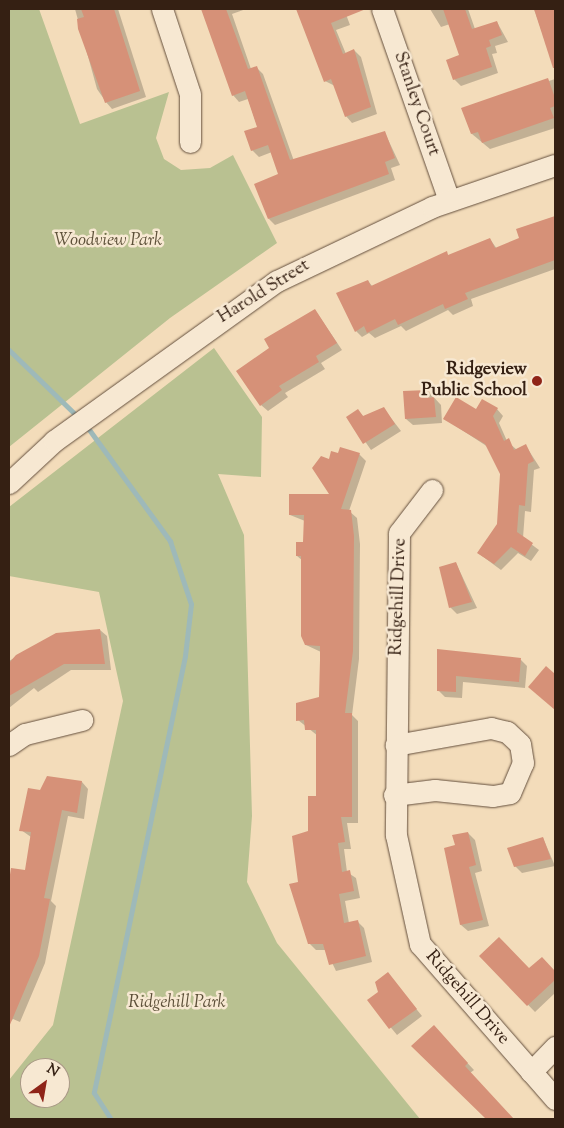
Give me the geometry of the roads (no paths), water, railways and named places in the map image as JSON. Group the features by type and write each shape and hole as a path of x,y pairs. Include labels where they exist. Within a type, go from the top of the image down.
{"street":[{"path":"162,9 190,94 190,142"},
{"name":"Stanley Court","path":"382,9 449,200"},
{"name":"Harold Street","path":"9,483 54,441 96,409 277,281 449,200 555,165"},
{"name":"Ridgehill Drive","path":"432,490 399,533 394,795 396,836 420,944 555,1099"},
{"path":"9,745 25,734 82,720"},
{"path":"394,795 435,790 493,796 510,793 523,763 520,744 507,732 491,728 396,745"},
{"path":"531,1072 555,1047"}],"waterway":[{"path":"9,350 79,418"},
{"path":"85,424 170,541 191,604 185,656 94,1093 111,1119"}],"place":[{"name":"Ridgeview Public School","path":"537,381"}],"park label":[{"name":"Woodview Park","path":"108,241"},
{"name":"Ridgehill Park","path":"177,1003"}]}
